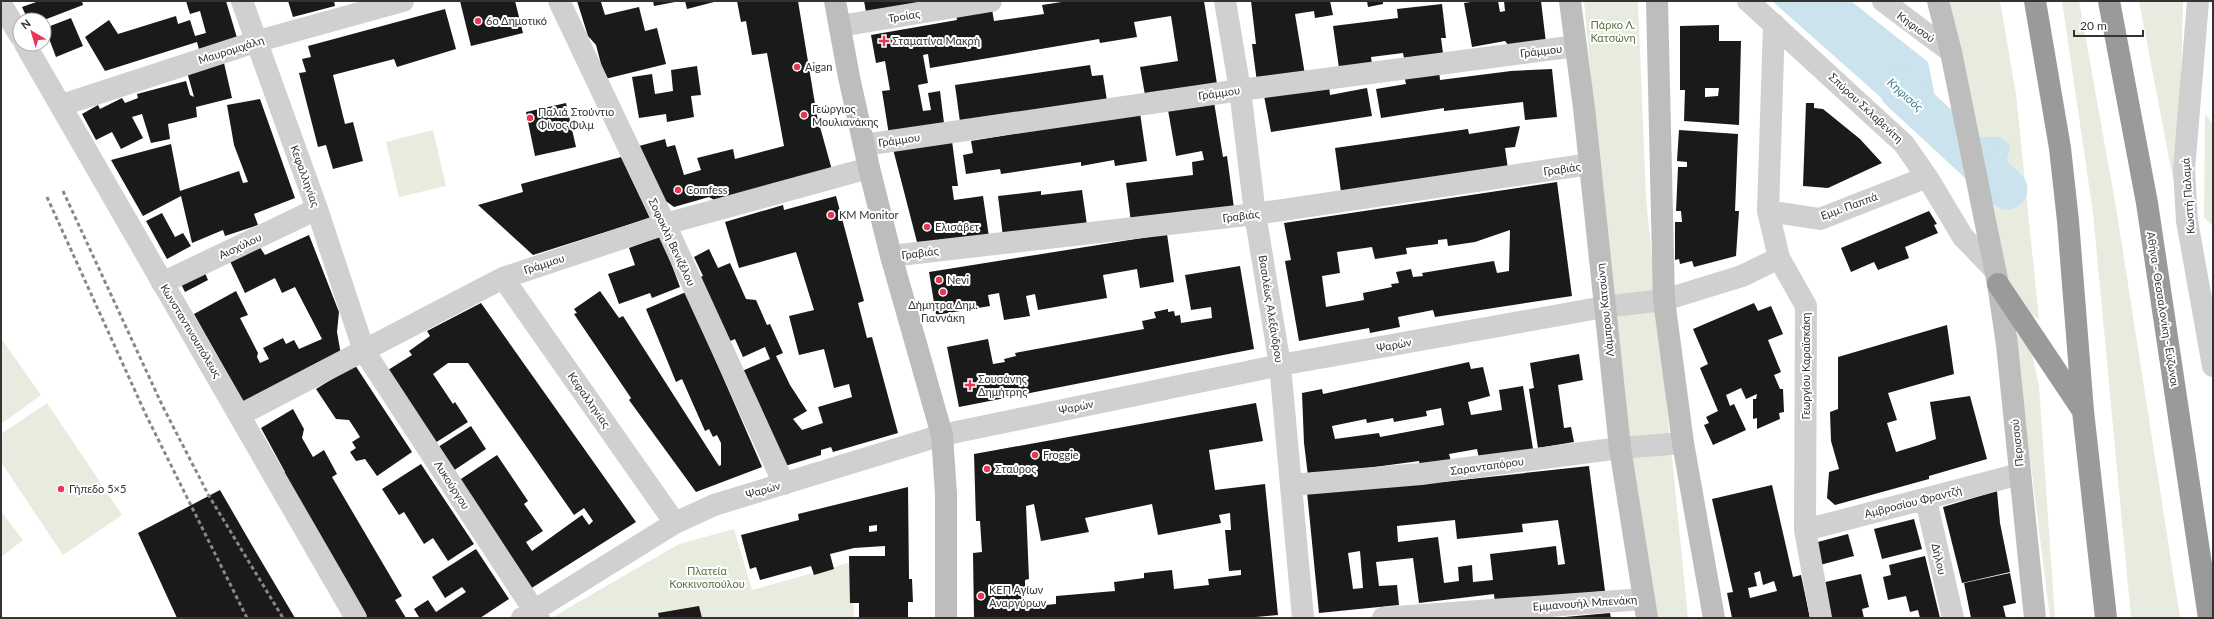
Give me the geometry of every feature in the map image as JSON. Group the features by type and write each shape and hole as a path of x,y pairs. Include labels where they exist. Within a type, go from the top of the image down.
{"highway":[{"path":"2035,1 2060,148 2068,221 2083,411 2106,618"},
{"name":"Αθήνα - Θεσσαλονίκη - Εύζωνοι","path":"2109,1 2147,204 2209,618"},
{"path":"1996,277 2083,411"}],"street":[{"name":"Κεφαλληνίας","path":"242,1 255,42 317,209 364,351"},
{"name":"Μαυρομιχάλη","path":"62,105 255,42 403,1"},
{"name":"Σοφοκλή Βενιζέλου","path":"559,1 665,224 784,484"},
{"path":"835,1 869,168 891,256 942,435 946,494 946,618"},
{"name":"Τροίας","path":"840,26 992,1"},
{"name":"Βασιλέως Αλεξάνδρου","path":"1225,1 1240,90 1255,214 1280,365 1304,618"},
{"name":"Λάμπρου Κατσώνη","path":"1570,1 1590,164 1620,448 1645,608"},
{"path":"1657,1 1664,300 1683,443 1714,618"},
{"name":"Σπύρου Σκλαβενίτη","path":"1748,1 1904,144 1927,177 1963,237 1996,277"},
{"name":"Κηφισού","path":"1883,1 1951,52"},
{"path":"1938,1 1951,52 1996,277"},
{"name":"Κωστή Παλαμά","path":"2198,1 2184,170 2188,221 2213,366"},
{"path":"2204,1 2213,4"},
{"path":"1,4 12,23"},
{"name":"Γεωργίου Καραϊσκάκη","path":"1774,24 1768,211 1780,258 1806,306 1804,530 1821,618"},
{"name":"Γράμμου","path":"864,145 1240,90 1576,46"},
{"name":"Κωνσταντινουπόλεως","path":"30,52 62,105 162,283 240,415 356,618"},
{"name":"Γραβιάς","path":"891,256 1255,214 1590,164"},
{"name":"Γράμμου","path":"240,415 503,278 665,224 869,168"},
{"name":"Εμμ. Παππά","path":"1768,211 1820,219 1927,177"},
{"name":"Αισχύλου","path":"162,283 317,209"},
{"path":"1664,300 1742,276 1780,258"},
{"name":"Περισσού","path":"1996,277 2007,345 2035,618"},
{"name":"Κεφαλληνίας","path":"503,278 675,523"},
{"name":"Ψαρών","path":"532,616 675,523 714,505 942,435 1280,365 1604,307 1664,300"},
{"name":"Λυκούργου","path":"364,351 532,616"},
{"name":"Σαρανταπόρου","path":"1291,485 1421,474 1620,448 1683,443"},
{"name":"Αμβροσίου Φραντζή","path":"1804,530 1926,500 2020,474"},
{"name":"Δήλου","path":"1926,500 1953,618"},
{"name":"Εμμανουήλ Μπενάκη","path":"1383,618 1645,608"}],"green space":[{"name":"Πάρκο Λ. Κατσώνη","path":"1584,1 1638,1 1646,198 1688,618 1653,618 1615,334"},
{"path":"1948,1 2000,1 2016,94 2039,319 2032,315 2009,285 1994,206 2011,146 1979,137"},
{"path":"2062,1 2079,1 2116,207 2180,618 2131,618 2093,213"},
{"path":"2139,1 2183,1 2181,86 2173,179"},
{"path":"2205,114 2213,124 2213,227 2204,217"},
{"path":"433,130 446,186 399,197 386,142"},
{"path":"2014,329 2032,354 2039,386 2055,618 2050,618"},
{"path":"1,338 41,395 1,424"},
{"name":"Γήπεδο 5×5","path":"47,403 122,515 63,555 1,462 1,434"},
{"path":"1,511 23,540 1,557"},
{"name":"Πλατεία Κοκκινοπούλου","path":"734,529 752,590 852,562 854,618 551,618 679,544"}],"water":[{"path":"1772,1 1851,1 1928,62 1947,156"},
{"path":"1979,137 2000,137 2011,146 1994,206"}],"building":[{"path":"39,1 82,1 83,5 52,17 52,12 24,12 22,7"},
{"path":"186,1 226,1 238,41 200,53 197,42 105,71 85,37 109,20 118,34 176,16 178,24 190,20 195,36 206,33 200,11 190,14"},
{"path":"288,1 334,1 335,6 293,17"},
{"path":"460,1 515,1 523,33 471,46"},
{"path":"577,1 605,1 601,2 605,15 639,7 645,31 657,28 666,64 605,79 596,45 588,36"},
{"path":"653,1 675,1 675,2 654,6"},
{"path":"685,1 714,1 714,2 687,9"},
{"path":"737,1 798,1 817,116 832,170 716,201 709,197 674,207 663,199 639,146 665,139 667,147 675,145 684,175 701,170 697,158 733,149 735,159 784,146 767,53 752,55 746,21 741,22"},
{"path":"864,1 948,1 867,17"},
{"path":"1068,1 1204,1 1217,84 1145,95 1140,67 1178,61 1171,16 1134,22 1137,37 1100,43 1099,39 930,68 928,54 923,55 928,83 918,85 923,111 931,110 928,93 940,91 944,123 889,135 882,91 890,90 885,61 876,63 871,35 957,20 956,15 992,9 994,21 1044,14 1042,5"},
{"path":"1251,1 1330,1 1333,15 1315,18 1314,11 1295,14 1305,75 1257,82 1252,44 1256,44"},
{"path":"1367,1 1383,1 1383,4 1368,7"},
{"path":"1477,1 1498,1 1500,12 1505,11 1504,1 1541,1 1546,43 1510,47 1505,41 1472,47 1464,3"},
{"path":"1442,4 1446,38 1441,38 1443,53 1404,58 1403,53 1371,57 1372,64 1339,68 1333,26 1398,18 1397,9"},
{"path":"445,9 456,49 397,67 394,59 333,75 345,124 353,122 363,161 333,169 326,145 318,147 299,73 306,72 302,59 311,57 308,46"},
{"path":"71,18 83,46 56,57 52,46 52,25"},
{"path":"1719,25 1719,41 1741,41 1739,125 1684,121 1685,90 1680,90 1680,26","holes":["1705,88 1719,88 1718,96 1705,97"]},
{"path":"224,63 232,98 196,107 197,117 168,124 170,139 151,143 142,114 132,117 143,138 121,149 112,132 96,140 82,114 98,105 100,109 122,98 125,103 138,98 137,94 186,81 190,95 194,97 187,72"},
{"path":"1090,65 1092,76 1103,75 1107,101 960,122 955,85"},
{"path":"697,66 701,95 691,96 694,117 667,122 666,114 639,118 632,77 652,74 655,94 673,91 671,70"},
{"path":"1552,69 1557,117 1525,120 1523,102 1444,111 1444,108 1381,118 1376,89 1406,84 1404,75 1439,70 1440,80 1511,71"},
{"path":"1329,86 1330,95 1367,88 1372,116 1271,132 1264,96"},
{"path":"260,99 295,198 254,214 258,225 225,236 223,230 192,243 181,196 143,216 111,160 171,144 180,191 239,171 243,183 248,182 234,145 227,105"},
{"path":"1214,102 1223,157 1227,156 1234,208 1131,222 1126,183 1193,175 1192,162 1204,160 1202,151 1176,156 1168,110"},
{"path":"566,103 576,147 535,156 526,112"},
{"path":"1806,103 1814,103 1814,108 1823,109 1860,139 1882,163 1828,188 1803,186"},
{"path":"1140,113 1147,161 1115,166 1114,160 1081,166 1081,162 1001,174 1000,169 966,174 963,155 973,153 971,141"},
{"path":"1520,126 1515,147 1505,148 1508,169 1341,192 1335,148 1468,129 1469,134"},
{"path":"1679,130 1738,134 1735,211 1739,211 1736,256 1694,267 1692,261 1680,264 1679,259 1675,260 1675,222 1682,222 1681,211 1676,211 1678,167 1687,167 1687,162 1677,161"},
{"path":"952,141 958,186 952,186 954,200 983,196 989,237 918,246 893,149"},
{"path":"621,157 650,218 533,255 478,205 523,192 521,184"},
{"path":"1557,182 1572,296 1435,317 1433,310 1398,317 1400,327 1370,333 1369,328 1299,341 1285,261 1291,260 1284,223","holes":["1510,230 1509,271 1497,273 1494,261 1422,273 1423,276 1413,277 1411,269 1396,272 1399,283 1391,284 1392,287 1363,293 1364,300 1326,307 1322,276 1340,273 1337,252 1372,247 1375,259 1407,254 1406,248 1438,244 1438,240 1447,239 1448,246 1475,242"]},
{"path":"1082,190 1087,225 1003,237 998,196 1041,191 1041,195"},
{"path":"836,196 864,301 858,303 867,338 872,337 898,433 833,452 831,447 821,450 821,455 785,466 742,371 770,359 765,347 743,357 735,339 728,342 700,277 703,276 694,257 709,249 718,268 730,263 746,299 756,300 767,325 770,324 783,353 776,356 790,385 807,411 793,419 802,430 823,423 818,407 852,397 849,384 834,388 824,349 799,355 789,316 814,310 796,252 739,268 725,222 783,205 784,210"},
{"path":"1929,211 1937,224 1934,225 1938,233 1905,247 1909,258 1878,270 1874,262 1851,272 1841,248"},
{"path":"162,213 175,237 183,233 191,246 167,259 146,221"},
{"path":"1167,234 1174,282 1140,288 1137,269 1103,275 1107,298 1038,310 1035,294 1026,296 1030,316 1004,320 999,293 988,295 990,306 936,315 929,272"},
{"path":"309,235 339,312 337,332 341,355 244,403 194,314 236,291 248,315 240,318 258,353 257,357 260,363 269,359 263,348 283,338 286,344 294,340 299,349 322,339 295,287 282,293 275,278 245,293 228,257 257,243 265,255"},
{"path":"661,236 680,287 652,298 650,293 619,304 608,274 635,265 629,248"},
{"path":"1240,266 1254,349 959,407 947,347 988,339 993,364 1005,362 1004,359 1016,356 1015,353 1144,329 1142,321 1156,318 1154,312 1168,309 1168,312 1174,311 1175,316 1180,315 1181,323 1212,318 1211,307 1191,310 1185,275"},
{"path":"205,273 208,280 185,292 179,280"},
{"path":"600,291 619,318 623,316 719,466 721,465 721,443 717,435 713,437 709,429 705,431 682,379 676,382 646,309 686,292 762,467 696,492 629,400 631,398 574,314 577,313 574,309"},
{"path":"481,303 636,522 530,589 458,481 497,455 528,501 524,504 543,531 526,542 532,551 582,515 589,525 593,521 584,508 574,515 468,363 448,363 433,374 453,404 455,402 468,422 435,443 388,370 412,355 409,351 430,336 427,331"},
{"path":"1754,303 1758,311 1771,306 1783,334 1768,340 1781,372 1774,375 1780,389 1783,389 1784,412 1779,413 1780,419 1757,429 1757,418 1753,419 1753,399 1756,399 1757,394 1746,399 1741,388 1726,395 1730,406 1734,404 1746,430 1713,445 1704,425 1709,423 1706,417 1718,411 1700,368 1708,364 1693,329"},
{"path":"1947,325 1954,374 1888,393 1897,420 1887,423 1896,452 1919,445 1936,439 1930,402 1970,396 1987,459 1929,476 1929,479 1835,505 1827,498 1829,472 1839,469 1831,441 1830,412 1838,409 1838,357"},
{"path":"1579,354 1583,380 1558,385 1564,428 1571,427 1574,442 1538,448 1529,389 1534,388 1530,363"},
{"path":"1469,362 1471,369 1483,367 1490,396 1468,402 1471,415 1502,410 1499,390 1523,386 1533,449 1479,458 1477,449 1449,454 1451,461 1420,466 1419,461 1308,476 1304,443 1302,393 1322,389 1323,394","holes":["1441,408 1444,425 1380,437 1379,433 1335,439 1332,426 1366,419 1367,423 1393,418 1394,422 1427,416 1426,411"]},
{"path":"355,365 412,452 377,476 365,459 356,461 350,452 356,448 352,442 360,437 349,420 336,419 316,389"},
{"path":"1256,403 1263,441 1209,450 1215,490 1265,484 1278,615 1245,618 974,618 973,553 982,552 980,521 976,521 974,454","holes":["1034,504 1041,541 1089,532 1085,518 1152,504 1158,535 1221,523 1219,515 1230,513 1231,530 1225,530 1229,571 1241,570 1241,575 1208,579 1209,585 1174,589 1172,570 1144,573 1144,578 1114,582 1115,591 1056,596 1056,604 1025,607 1025,580 1029,579 1026,506"]},
{"path":"293,409 304,429 302,438 313,457 324,450 337,474 332,477 402,596 395,600 406,618 364,618 281,475 285,472 261,428"},
{"path":"471,426 486,449 453,471 438,447"},
{"path":"421,464 474,544 448,561 433,538 424,544 404,512 399,515 382,489"},
{"path":"1589,466 1605,591 1495,603 1494,594 1419,603 1413,558 1376,562 1379,586 1397,585 1399,605 1319,613 1307,492 1452,481","holes":["1455,520 1457,539 1523,532 1522,524 1558,520 1565,564 1558,565 1556,546 1490,554 1493,580 1473,582 1472,565 1458,567 1459,581 1444,583 1438,537 1398,542 1397,526","1360,551 1363,588 1353,589 1348,553"]},
{"path":"1772,485 1793,577 1801,575 1810,618 1732,618 1727,593 1733,592 1712,499","holes":["1760,571 1763,585 1774,581 1777,591 1750,598 1748,588 1757,586 1754,573"]},
{"path":"908,487 909,579 912,579 913,602 908,602 908,618 859,618 859,603 850,603 849,556 885,556 885,546 854,548 830,554 834,569 814,575 811,566 760,580 756,567 750,569 741,535 799,520 798,514","holes":["877,525 877,531 869,532 869,526"]},
{"path":"220,490 295,618 177,618 138,533"},
{"path":"1997,491 2000,523 2010,572 1962,583 1943,507"},
{"path":"1914,519 1922,549 1882,559 1874,529"},
{"path":"1848,534 1854,556 1820,565 1814,543"},
{"path":"476,549 509,599 480,618 417,618 419,617 414,609 428,600 436,612 466,592 462,587 445,598 432,577"},
{"path":"1925,556 1940,618 1920,618 1918,610 1910,612 1906,596 1888,600 1883,577 1891,575 1889,565"},
{"path":"2010,573 2016,603 2003,606 2006,618 1971,618 1964,583"},
{"path":"1861,574 1869,607 1862,609 1864,618 1828,618 1821,583"},
{"path":"699,606 702,618 659,618 658,613"},
{"path":"1610,613 1611,618 1565,618 1565,617"}],"waterway":[{"name":"Κηφισός","path":"1900,90 2007,189"}],"railway":[{"path":"63,191 163,407 209,496 283,618"},
{"path":"47,197 146,415 247,618"}],"place":[{"name":"6ο Δημοτικό","path":"478,21"},
{"name":"Σταματίνα Μακρή","path":"884,41"},
{"name":"Aigan","path":"797,67"},
{"name":"Γεώργιος Μουλιανάκης","path":"804,115"},
{"name":"Παλιά Στούντιο Φίνος Φιλμ","path":"530,118"},
{"name":"Comfess","path":"678,190"},
{"name":"KM Monitor","path":"831,215"},
{"name":"Ελισάβετ","path":"927,227"},
{"name":"Nevi","path":"939,280"},
{"name":"Δήμητρα Δημ. Γιαννάκη","path":"943,292"},
{"name":"Σουσάνης Δημήτρης","path":"970,385"},
{"name":"Froggie","path":"1035,455"},
{"name":"Σταύρος","path":"987,469"},
{"name":"Γήπεδο 5×5","path":"61,489"},
{"name":"ΚΕΠ Αγίων Αναργύρων","path":"981,596"}]}
